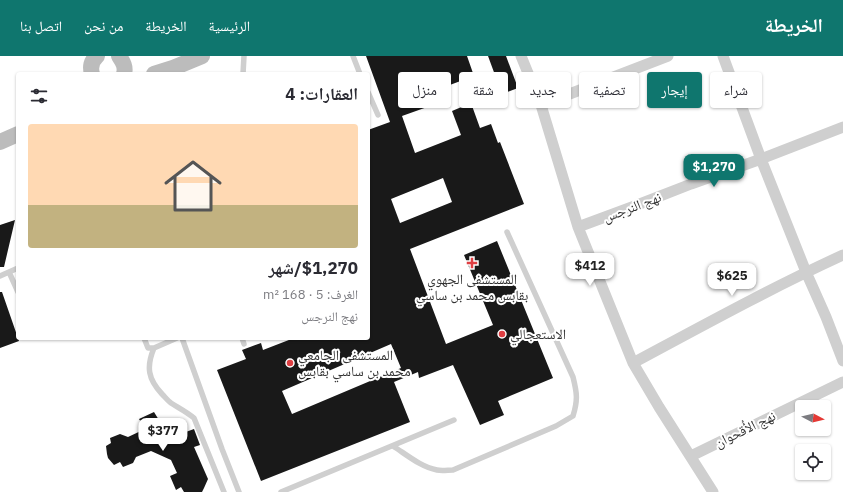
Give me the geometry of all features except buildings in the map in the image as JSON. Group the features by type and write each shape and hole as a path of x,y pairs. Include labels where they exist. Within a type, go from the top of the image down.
{"street":[{"path":"92,72 92,63 97,56"},
{"path":"119,56 125,66 124,72"},
{"path":"160,72 202,56"},
{"path":"521,56 528,72"},
{"path":"571,93 668,56"},
{"path":"723,56 761,160 843,361"},
{"path":"542,108 578,227 633,363 713,492"},
{"name":"نهج النرجس","path":"578,227 632,208 691,184 761,160 843,127"},
{"path":"0,142 16,135"},
{"path":"633,363 806,272 843,255"},
{"name":"نهج الأُقحوان","path":"691,456 843,382"}],"lane":[{"path":"243,72 244,56"},
{"path":"353,56 359,72"},
{"path":"370,97 378,115"},
{"path":"393,446 428,468 453,470 556,426 573,416 577,405 573,377 507,232"},
{"path":"0,276 16,269"},
{"path":"9,272 16,288"},
{"path":"145,340 148,348 154,348 172,340"},
{"path":"183,340 239,492"},
{"path":"154,348 150,358 149,367 151,379 156,388 169,402 194,418 224,492"},
{"path":"281,492 454,420"}],"place":[{"name":"المستشفى الجهوي بقابس محمد بن ساسي","path":"472,263"},
{"name":"الاستعجالي","path":"502,334"},
{"name":"المستشفى الجامعي محمد بن ساسي بقابس","path":"290,363"}]}
